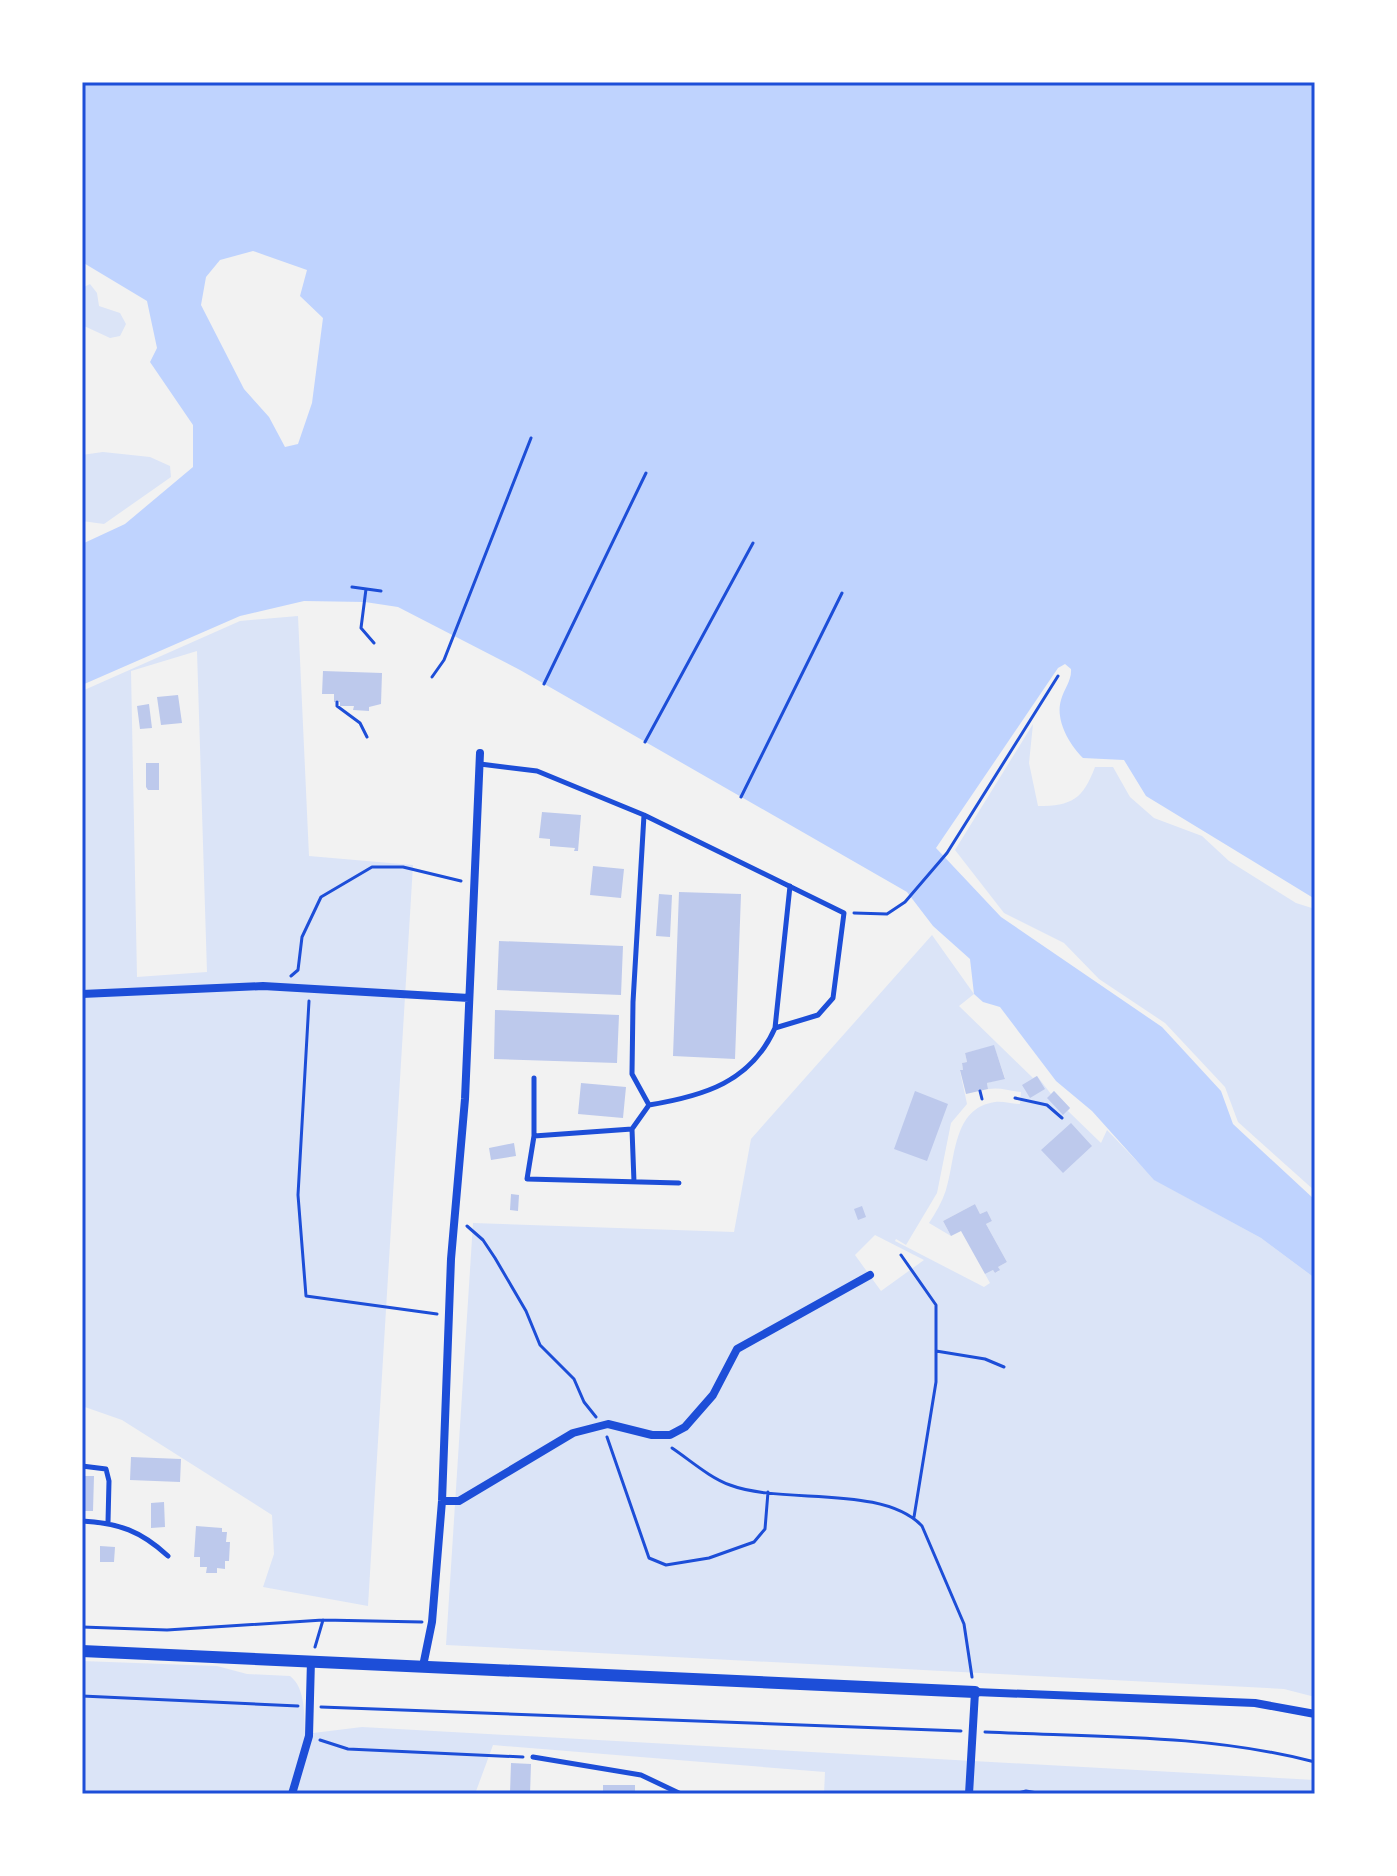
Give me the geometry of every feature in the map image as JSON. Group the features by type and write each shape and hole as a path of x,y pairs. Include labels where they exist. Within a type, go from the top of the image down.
{"street":[{"path":"423,1666 432,1622 442,1501 449,1316 465,1099 480,753"},
{"path":"82,994 279,987 469,998"},
{"path":"442,1501 459,1501 573,1433 608,1424 652,1435 670,1435 685,1427 713,1395 737,1349 870,1275"},
{"path":"82,1651 1255,1703 1315,1714"},
{"path":"292,1794 309,1736 311,1660"},
{"path":"969,1794 975,1692"}],"lane":[{"path":"479,764 537,771 644,815 844,913 833,998 818,1015 775,1028"},
{"path":"644,815 632,1074 649,1105"},
{"path":"634,1182 632,1129 649,1105 691,1098 725,1084 767,1047 775,1028 790,886"},
{"path":"534,1078 534,1136 527,1179 679,1183"},
{"path":"534,1136 632,1129"},
{"path":"82,1466 106,1469 109,1481 108,1522"},
{"path":"82,1521 108,1522 148,1537 168,1556"},
{"path":"533,1757 641,1775 681,1794"}],"path":[{"path":"432,677 444,660 531,438"},
{"path":"544,684 646,473"},
{"path":"645,742 753,543"},
{"path":"352,587 381,591"},
{"path":"366,589 361,628 374,643"},
{"path":"741,797 842,593"},
{"path":"844,913 887,914 905,902 947,853 1058,676"},
{"path":"337,702 337,706 360,723 367,737"},
{"path":"279,987 298,970 302,937 321,897 372,867 403,867 473,884"},
{"path":"310,989 298,1195 306,1296 449,1316"},
{"path":"980,1091 982,1099"},
{"path":"1015,1098 1047,1105 1062,1118"},
{"path":"455,1212 483,1240 495,1258 526,1311 540,1345 574,1379 584,1402 596,1417 608,1424 606,1434 623,1475 649,1558 666,1565 709,1558 754,1542 765,1529 768,1492"},
{"path":"901,1255 936,1305 936,1382 914,1517"},
{"path":"936,1351 985,1359 1004,1367"},
{"path":"652,1435 728,1485 841,1498 894,1508 914,1517 922,1526 964,1624 975,1692"},
{"path":"311,1660 323,1620"},
{"path":"82,1627 167,1630 323,1620 432,1622"},
{"path":"82,1696 1179,1741 1268,1750 1315,1762"},
{"path":"309,1736 348,1749 533,1757"},
{"path":"1014,1794 1026,1791 1043,1794"}],"shaded area":[{"path":"90,284 97,293 99,306 120,313 126,324 120,336 110,338 82,325 82,288"},
{"path":"103,452 150,457 170,466 171,477 104,524 82,521 82,455"},
{"path":"298,616 309,856 413,865 368,1606 263,1587 274,1554 272,1515 122,1420 82,1406 82,691 240,621","holes":["197,651 207,972 137,977 131,671"]},
{"path":"1033,724 1029,763 1038,806 1068,802 1086,787 1095,767 1113,767 1130,797 1154,818 1202,836 1229,861 1296,903 1315,909 1315,1191 1238,1122 1225,1087 1165,1023 1099,979 1064,943 1004,913 955,850"},
{"path":"932,935 974,994 959,1006 1033,1078 1037,1076 1051,1094 1054,1091 1070,1108 1068,1111 1101,1143 1107,1130 1155,1180 1261,1238 1312,1276 1315,1283 1315,1697 1284,1689 446,1645 473,1223 734,1232 751,1139","holes":["994,1046 1005,1078 987,1083 988,1089 1021,1092 1020,1104 995,1102 981,1106 963,1124 944,1194 929,1223 951,1236 943,1221 975,1204 980,1214 987,1211 992,1221 986,1224 1007,1262 998,1267 999,1271 985,1274 990,1283 984,1287 895,1241 906,1245 937,1193 951,1123 967,1104 960,1071 963,1070 962,1063 967,1062 965,1053","875,1235 924,1260 881,1291 855,1255"]},
{"path":"82,1661 217,1666 247,1674 290,1676 302,1695 305,1734 362,1727 1315,1780 1315,1794 824,1794 825,1772 493,1745 475,1794 82,1794"}],"water":[{"path":"82,82 1315,82 1315,899 1146,796 1124,760 1083,758 1068,739 1060,716 1061,700 1071,673 1065,664 1058,668 936,848 1001,917 1162,1027 1221,1091 1233,1124 1315,1200 1315,1283 1312,1276 1261,1238 1154,1180 1092,1111 1056,1081 1000,1007 983,1002 974,994 970,959 933,926 907,892 520,670 398,607 365,602 304,601 240,616 82,685 82,544 125,524 193,467 193,425 150,362 157,348 147,301 82,262","holes":["253,251 307,270 300,296 323,318 312,403 298,444 285,447 269,417 244,389 201,305 206,277 220,260"]}],"building":[{"path":"323,671 382,673 381,704 369,707 369,711 340,706 340,702 334,702 334,694 322,694"},
{"path":"178,695 182,723 161,725 157,697"},
{"path":"149,704 152,728 140,729 137,706"},
{"path":"146,763 159,763 159,790 148,790 146,787"},
{"path":"542,812 581,815 578,851 574,851 575,848 550,846 550,839 539,838"},
{"path":"593,866 624,869 621,898 590,895"},
{"path":"679,892 741,894 735,1059 673,1056"},
{"path":"659,894 672,895 670,937 656,936"},
{"path":"499,941 623,946 621,995 497,990"},
{"path":"495,1010 619,1015 617,1063 494,1059"},
{"path":"994,1045 1005,1079 987,1083 988,1089 966,1094 960,1070 963,1070 962,1063 967,1062 965,1053"},
{"path":"1037,1076 1045,1089 1030,1098 1022,1085"},
{"path":"581,1083 626,1087 623,1118 578,1114"},
{"path":"915,1091 948,1104 927,1161 894,1149"},
{"path":"1054,1091 1070,1108 1063,1115 1047,1098"},
{"path":"1071,1123 1092,1146 1063,1173 1041,1150"},
{"path":"514,1143 516,1156 491,1160 489,1148"},
{"path":"511,1194 519,1195 518,1211 510,1210"},
{"path":"975,1204 980,1214 987,1211 992,1221 986,1224 1007,1262 995,1273 993,1270 985,1274 961,1231 951,1236 943,1221"},
{"path":"862,1206 866,1217 858,1220 854,1209"},
{"path":"131,1457 181,1459 180,1482 130,1480"},
{"path":"82,1476 94,1476 93,1511 82,1511"},
{"path":"164,1502 165,1527 151,1528 151,1503"},
{"path":"196,1526 222,1528 222,1532 227,1532 229,1561 225,1561 225,1569 217,1568 217,1573 206,1573 207,1567 200,1567 200,1557 194,1557"},
{"path":"100,1546 115,1547 114,1562 100,1562"},
{"path":"511,1763 531,1764 530,1794 510,1793"},
{"path":"603,1785 635,1785 635,1794 603,1794"}]}
